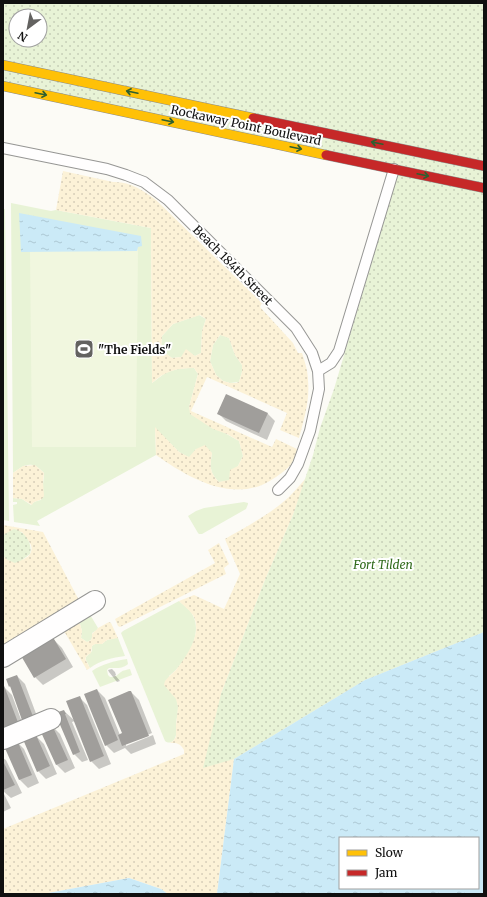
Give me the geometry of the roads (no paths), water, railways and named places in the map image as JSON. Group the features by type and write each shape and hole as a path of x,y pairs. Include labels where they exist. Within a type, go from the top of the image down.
{"street":[{"name":"Rockaway Point Boulevard","path":"3,64 360,150 394,169 484,188"},
{"name":"Rockaway Point Boulevard","path":"3,86 360,150 484,166"},
{"path":"3,658 95,601"},
{"path":"3,739 51,718"}],"lane":[{"name":"Beach 184th Street","path":"3,148 107,169 144,182 168,200 296,328 312,353 318,372 319,389 310,431 298,464 290,478 278,490"},
{"path":"318,372 331,363 339,351 394,169"}],"water":[{"path":"19,213 141,236 142,246 138,247 137,251 21,252"},
{"path":"484,632 484,894 217,894 234,759 365,680"},
{"path":"129,878 161,889 168,894 43,894"}],"place":[{"name":"\"The Fields\"","path":"84,349"}],"park label":[{"name":"Fort Tilden","path":"383,564"}]}
